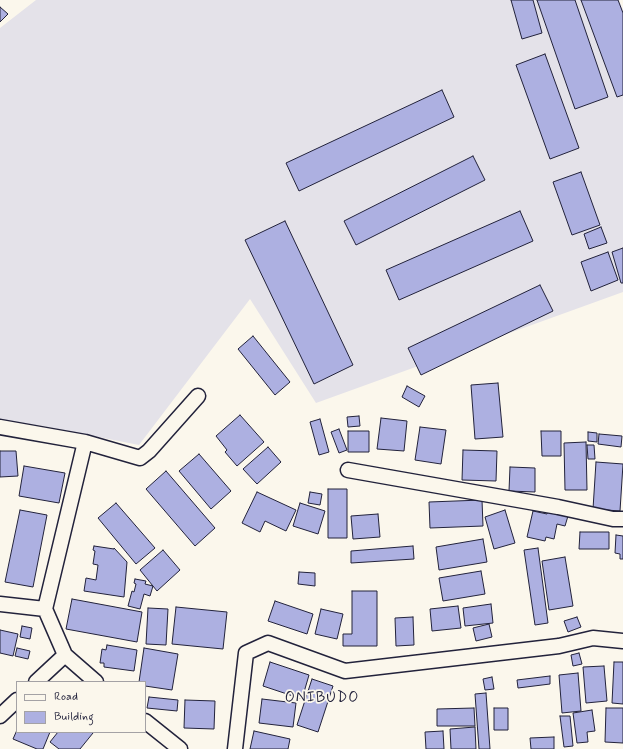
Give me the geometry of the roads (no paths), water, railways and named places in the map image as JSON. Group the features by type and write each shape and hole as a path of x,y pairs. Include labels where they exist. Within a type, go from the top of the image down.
{"street":[{"path":"0,428 85,442 140,458 149,451 198,396"},
{"path":"85,442 45,609 65,655 95,681"},
{"path":"348,470 558,507 613,519 623,519"},
{"path":"0,604 45,609"},
{"path":"235,749 246,653 268,643 345,671 559,646 593,638 623,641"},
{"path":"37,681 65,655"},
{"path":"0,716 16,701"},
{"path":"146,722 180,749"}],"district":[{"name":"ONIBUDO","path":"322,699"}]}
